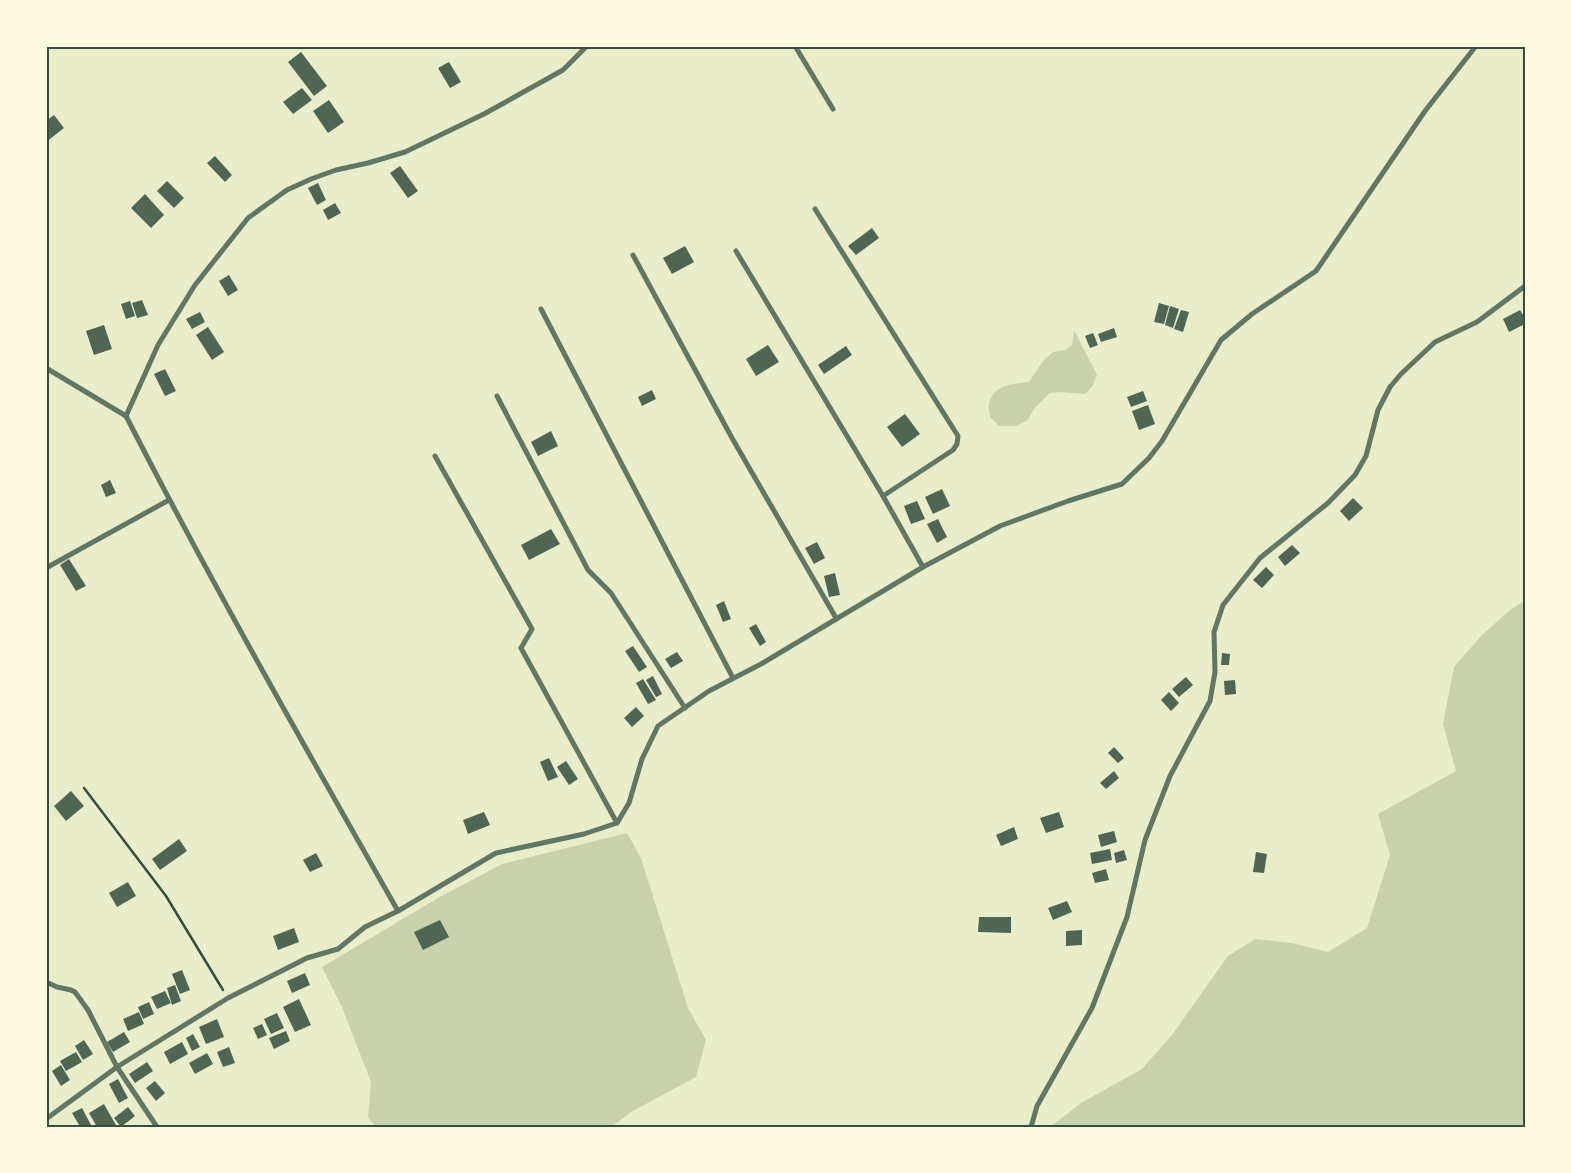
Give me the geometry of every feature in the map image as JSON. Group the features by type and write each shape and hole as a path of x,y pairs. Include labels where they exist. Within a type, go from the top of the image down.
{"street":[{"path":"126,416 158,345 195,285 248,218 287,190 311,179 336,170 405,152 484,114 563,70 587,46"},
{"path":"795,46 833,109"},
{"path":"46,1119 117,1067 228,998 308,958 338,949 365,927 398,911 496,853 584,834 617,823 629,804 642,759 658,726 709,691 761,664 923,567 1000,526 1068,501 1122,484 1149,458 1162,440 1221,340 1252,314 1316,271 1425,111 1476,46"},
{"path":"815,209 958,436 957,444 953,450 883,496"},
{"path":"736,251 883,496 923,567"},
{"path":"633,255 732,438 836,618"},
{"path":"1032,1127 1037,1106 1092,1008 1127,917 1148,831 1170,776 1210,701 1215,672 1214,632 1223,605 1260,558 1328,503 1355,474 1366,456 1378,410 1390,387 1401,374 1435,342 1477,322 1525,286"},
{"path":"541,309 733,678"},
{"path":"46,368 126,416 169,500 398,911"},
{"path":"497,396 588,570 611,593 685,708"},
{"path":"435,456 532,629 521,648 617,823"},
{"path":"46,568 169,500"},
{"path":"46,982 75,992 88,1010 117,1067 157,1127"}],"path":[{"path":"84,788 166,896 228,998"}],"green space":[{"path":"1074,330 1097,375 1093,385 1086,394 1050,393 1033,410 1028,420 1016,426 999,426 990,417 989,404 991,397 1005,386 1029,382 1043,361 1053,352 1065,350 1072,345"},
{"path":"1525,600 1525,1127 1050,1127 1081,1103 1142,1069 1172,1035 1228,956 1255,939 1292,943 1328,952 1367,928 1390,855 1378,814 1456,771 1443,724 1454,667 1482,635 1509,611"},
{"path":"627,833 641,858 688,1008 706,1040 696,1077 631,1112 611,1127 376,1127 368,1117 371,1082 342,1007 322,967 438,898 502,864"}],"building":[{"path":"301,52 327,86 314,96 288,62"},
{"path":"449,62 461,82 450,88 438,68"},
{"path":"302,88 312,100 293,114 283,102"},
{"path":"329,100 344,122 328,133 313,111"},
{"path":"54,115 64,128 46,142 46,121"},
{"path":"215,156 232,175 225,182 207,163"},
{"path":"400,166 418,191 408,198 390,173"},
{"path":"167,181 184,198 174,208 157,191"},
{"path":"318,183 326,200 317,205 308,188"},
{"path":"145,194 164,215 151,228 131,208"},
{"path":"335,203 341,213 328,220 323,210"},
{"path":"872,228 879,238 856,255 848,246"},
{"path":"685,246 694,262 672,274 663,258"},
{"path":"229,275 238,290 228,296 219,281"},
{"path":"142,300 148,315 137,318 132,303"},
{"path":"130,301 135,316 126,319 121,304"},
{"path":"1159,303 1169,306 1164,324 1154,322"},
{"path":"1170,306 1179,309 1173,328 1165,325"},
{"path":"1181,310 1189,312 1183,332 1174,329"},
{"path":"1520,310 1525,318 1525,324 1509,332 1503,319"},
{"path":"200,312 205,322 192,329 186,319"},
{"path":"104,325 112,349 94,355 86,331"},
{"path":"208,327 224,352 212,360 196,335"},
{"path":"1114,328 1117,337 1101,342 1098,334"},
{"path":"1093,333 1098,345 1090,348 1085,336"},
{"path":"768,345 779,362 756,376 746,359"},
{"path":"846,346 852,355 824,374 818,365"},
{"path":"165,369 176,391 165,396 154,374"},
{"path":"652,390 656,399 642,406 638,397"},
{"path":"1143,391 1147,401 1131,407 1127,397"},
{"path":"1148,405 1155,424 1139,430 1132,411"},
{"path":"905,414 920,434 902,447 887,427"},
{"path":"551,431 558,446 538,456 531,442"},
{"path":"110,480 116,493 106,497 101,485"},
{"path":"942,489 950,506 933,514 925,497"},
{"path":"1353,498 1363,508 1349,521 1340,511"},
{"path":"917,501 925,519 911,524 904,506"},
{"path":"938,519 947,537 937,543 927,524"},
{"path":"551,529 560,544 529,560 521,545"},
{"path":"817,542 825,558 814,564 805,548"},
{"path":"1292,545 1300,553 1285,566 1278,557"},
{"path":"69,559 86,586 76,591 60,565"},
{"path":"1266,567 1274,575 1262,588 1253,580"},
{"path":"835,573 840,595 829,597 824,576"},
{"path":"724,601 731,619 723,622 716,605"},
{"path":"756,624 766,642 760,646 749,628"},
{"path":"633,646 647,667 639,672 625,651"},
{"path":"677,652 683,661 671,668 665,659"},
{"path":"1222,653 1230,654 1229,665 1221,665"},
{"path":"653,676 662,694 656,697 646,680"},
{"path":"1186,677 1193,685 1179,697 1172,689"},
{"path":"643,679 656,700 648,704 636,683"},
{"path":"1235,680 1236,694 1225,695 1224,681"},
{"path":"1169,692 1179,703 1171,711 1161,700"},
{"path":"636,707 644,716 632,727 624,718"},
{"path":"1114,747 1124,758 1118,763 1108,753"},
{"path":"549,758 558,777 548,781 540,762"},
{"path":"566,761 578,779 569,785 557,767"},
{"path":"1114,771 1119,778 1106,789 1100,783"},
{"path":"71,791 84,806 66,821 54,806"},
{"path":"484,812 490,825 468,834 463,820"},
{"path":"1059,812 1064,827 1046,833 1040,818"},
{"path":"1014,827 1018,839 1001,846 996,835"},
{"path":"1114,831 1117,842 1101,847 1098,835"},
{"path":"179,839 187,851 160,870 152,859"},
{"path":"1110,849 1112,860 1092,864 1090,853"},
{"path":"1124,850 1127,860 1116,863 1114,853"},
{"path":"1256,852 1267,854 1264,873 1253,872"},
{"path":"316,853 323,866 310,872 303,860"},
{"path":"1106,869 1109,880 1095,883 1092,873"},
{"path":"128,882 136,896 117,907 109,893"},
{"path":"1067,901 1072,912 1053,920 1048,908"},
{"path":"979,917 1011,917 1011,933 978,932"},
{"path":"440,920 449,937 423,950 414,932"},
{"path":"294,928 299,942 278,950 273,936"},
{"path":"1082,930 1082,945 1066,946 1066,931"},
{"path":"182,970 190,990 180,994 172,974"},
{"path":"305,973 310,985 292,993 287,981"},
{"path":"175,985 181,1001 172,1005 167,988"},
{"path":"165,991 171,1003 157,1009 151,997"},
{"path":"299,999 311,1025 295,1032 283,1007"},
{"path":"149,1002 154,1014 143,1019 138,1007"},
{"path":"139,1012 144,1024 128,1031 123,1019"},
{"path":"277,1013 284,1028 271,1034 264,1019"},
{"path":"217,1019 224,1037 206,1044 199,1027"},
{"path":"262,1024 267,1035 258,1039 253,1028"},
{"path":"286,1031 290,1041 274,1049 269,1038"},
{"path":"124,1032 130,1042 113,1052 107,1042"},
{"path":"193,1034 200,1047 192,1051 186,1038"},
{"path":"84,1040 93,1054 83,1060 75,1046"},
{"path":"182,1042 188,1054 170,1064 164,1052"},
{"path":"229,1047 235,1063 223,1067 217,1052"},
{"path":"76,1052 82,1062 66,1071 60,1061"},
{"path":"207,1053 213,1064 195,1074 189,1063"},
{"path":"147,1062 153,1071 135,1083 129,1074"},
{"path":"61,1065 70,1080 61,1086 52,1071"},
{"path":"118,1079 128,1098 119,1103 109,1084"},
{"path":"155,1081 165,1093 156,1101 146,1088"},
{"path":"104,1104 117,1127 97,1127 89,1113"},
{"path":"128,1107 135,1116 121,1127 114,1118"},
{"path":"82,1108 92,1127 76,1127 79,1125 72,1113"}]}
